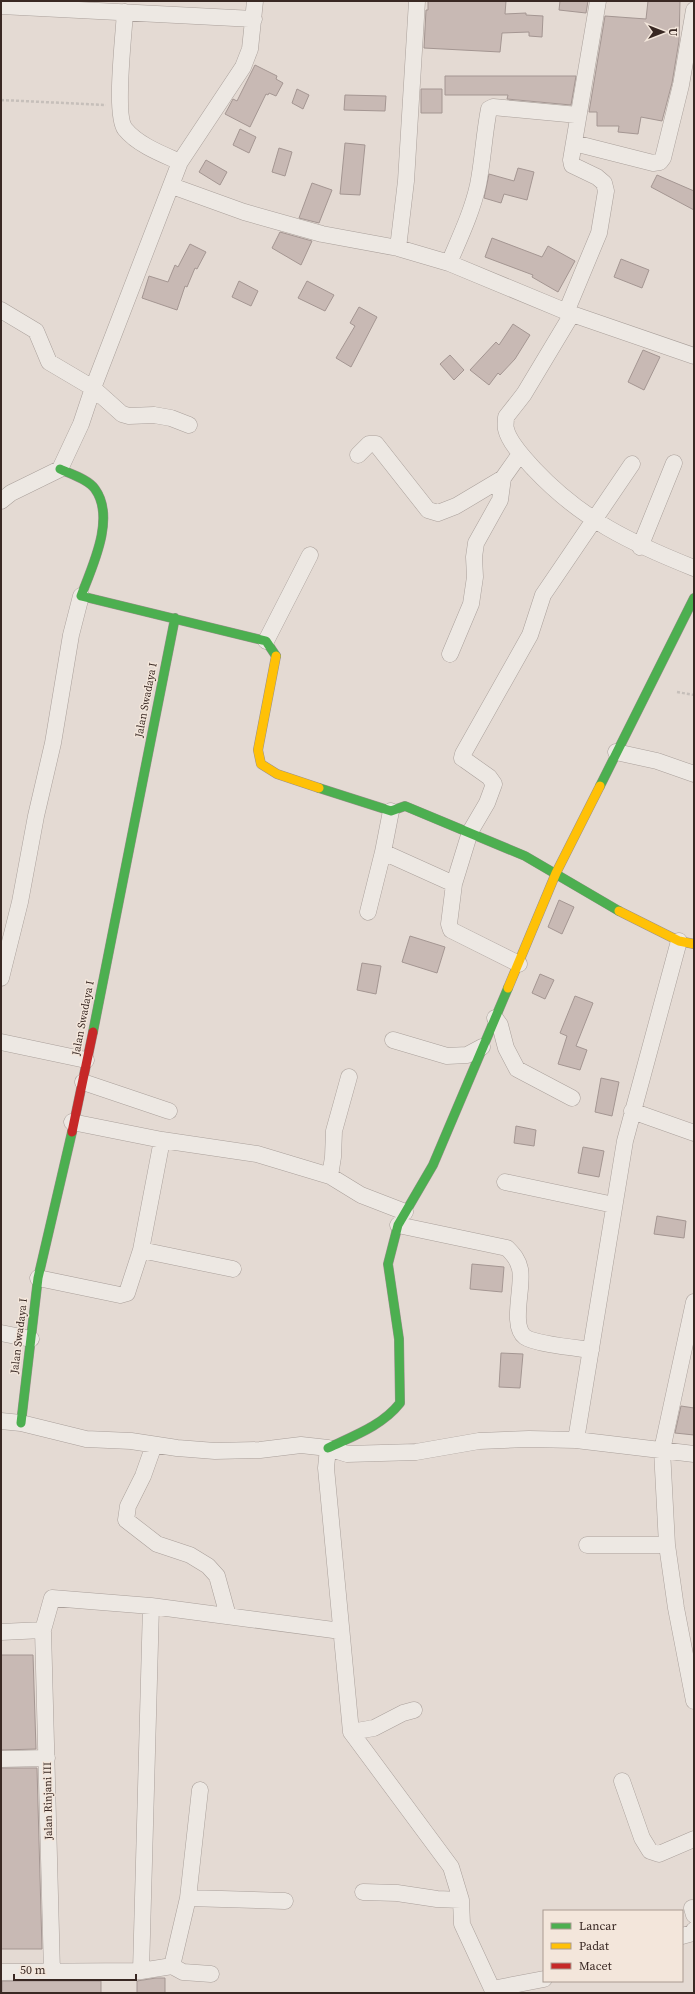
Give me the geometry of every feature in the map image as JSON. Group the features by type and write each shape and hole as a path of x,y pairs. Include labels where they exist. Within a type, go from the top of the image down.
{"street":[{"path":"4,493 60,469 81,424 93,388 180,162 243,67 250,49 254,19 254,1"},
{"path":"398,248 406,181 417,1"},
{"path":"598,1 571,160 572,165 596,176 604,183 606,191 599,233 569,312 524,394 506,417 506,430 520,454 550,486 593,521 640,547 694,568"},
{"path":"1,6 254,19"},
{"path":"574,143 653,163 660,162 663,158 681,85 694,10"},
{"path":"125,12 120,105 122,121 125,128 156,152 180,162"},
{"path":"449,263 468,219 478,186 485,150 489,108 493,107 578,115"},
{"path":"172,186 244,212 322,234 398,248 449,263 569,312 694,356"},
{"path":"1,310 36,331 49,362 93,388 122,414 129,416 171,418 189,425"},
{"path":"358,455 370,444 376,444 428,510 438,513 456,506 503,478 520,454"},
{"path":"519,964 451,930 449,924 454,884 470,832 487,803 494,784 490,777 462,758 530,635 543,595 632,464"},
{"path":"640,547 674,464"},
{"path":"1,978 20,902 36,816 53,743 71,635 81,596 101,539 103,510 94,488 60,469"},
{"path":"450,654 471,604 475,577 474,557 476,543 500,500 503,478"},
{"path":"266,641 310,555"},
{"path":"81,596 266,641 276,655 258,750 260,764 277,774 391,811 405,806 470,832 525,856 556,873 600,901 687,942 632,1110 614,1205 576,1440"},
{"path":"328,1448 384,1419 395,1412 400,1403 399,1339 388,1264 402,1218 433,1165 482,1047 519,964 556,873 694,598"},
{"name":"Jalan Swadaya I","path":"21,1423 38,1278 72,1122 83,1082 86,1060 175,618"},
{"path":"616,752 657,761 694,774"},
{"path":"368,912 384,852 391,811"},
{"path":"384,852 454,884"},
{"path":"495,1018 500,1025 506,1048 517,1069 572,1098"},
{"path":"394,1040 447,1056 467,1055 482,1047"},
{"path":"1,1042 86,1060"},
{"path":"330,1176 333,1157 334,1131 349,1077"},
{"path":"83,1082 169,1111"},
{"path":"632,1110 694,1133"},
{"path":"72,1122 162,1140 257,1154 330,1176 402,1218 507,1248 515,1256 520,1270 518,1328 524,1337 535,1341 591,1350"},
{"path":"38,1278 120,1295 126,1293 141,1250 162,1140"},
{"path":"505,1182 614,1205"},
{"path":"141,1250 233,1269"},
{"path":"694,1302 662,1450 667,1545 676,1608 694,1701"},
{"path":"1,1333 30,1339"},
{"path":"1,1421 21,1423 86,1439 131,1441 154,1446 216,1451 260,1450 301,1445 328,1448 347,1454 416,1452 479,1441 529,1439 576,1440 694,1454"},
{"path":"154,1446 144,1476 128,1506 126,1520 157,1544 190,1555 208,1566 217,1576 228,1616"},
{"path":"328,1448 326,1468 351,1732 451,1866 461,1900 462,1924 493,1991 543,1979"},
{"path":"587,1545 667,1545"},
{"name":"Jalan Rinjani III","path":"52,1972 43,1630 52,1598 151,1606"},
{"path":"140,1971 151,1606 341,1631"},
{"path":"1,1632 43,1630"},
{"path":"351,1732 374,1728 403,1713 414,1710"},
{"path":"1,1759 47,1758"},
{"path":"622,1781 642,1838 650,1851 659,1854 694,1839"},
{"path":"172,1966 188,1898 200,1790"},
{"path":"363,1892 397,1893 437,1899 461,1900"},
{"path":"188,1898 285,1901"},
{"path":"683,1936 692,1933 694,1930"},
{"path":"1,1972 140,1971 172,1966 183,1972 211,1974"}],"path":[{"path":"1,100 120,105"},
{"path":"677,692 694,695"}],"building":[{"path":"428,1 506,1 505,14 526,13 526,15 543,16 542,37 529,36 529,32 502,33 500,52 424,48 426,10 428,10"},
{"path":"560,1 588,1 586,13 559,10"},
{"path":"648,1 680,1 679,41 672,83 662,121 641,117 638,134 618,132 619,126 597,126 597,112 589,112 605,16 646,19"},
{"path":"255,65 277,76 276,79 283,83 276,96 269,93 268,95 266,94 250,127 225,114 233,99 237,101"},
{"path":"445,76 576,76 571,105 507,99 508,95 445,95"},
{"path":"297,89 309,95 303,109 292,103"},
{"path":"421,89 442,89 442,113 421,113"},
{"path":"345,95 386,96 385,111 344,110"},
{"path":"240,129 256,137 249,153 233,145"},
{"path":"345,143 365,145 360,195 340,194"},
{"path":"279,148 292,152 285,176 272,172"},
{"path":"206,160 227,172 220,185 199,172"},
{"path":"518,168 534,172 527,200 504,194 501,203 484,198 489,174 514,181"},
{"path":"657,175 694,191 694,210 651,187"},
{"path":"312,183 332,190 319,223 299,218"},
{"path":"280,232 312,241 301,265 272,248"},
{"path":"492,238 542,257 548,246 575,261 558,292 532,277 533,275 485,257"},
{"path":"190,244 206,252 197,269 195,268 187,287 185,286 177,310 142,298 149,276 168,282 175,265 178,267"},
{"path":"621,259 649,270 642,288 614,277"},
{"path":"239,281 258,291 251,306 232,297"},
{"path":"307,281 334,295 325,311 298,298"},
{"path":"359,307 377,317 351,367 336,358 355,326 350,323"},
{"path":"513,324 530,335 515,359 500,375 498,373 489,385 470,370 496,342 499,345"},
{"path":"643,350 660,357 644,390 628,382"},
{"path":"450,355 464,370 454,380 440,364"},
{"path":"559,900 574,907 562,934 548,927"},
{"path":"410,936 445,947 437,973 402,962"},
{"path":"362,963 381,966 376,994 357,990"},
{"path":"540,974 554,980 545,999 532,993"},
{"path":"575,996 593,1003 576,1046 587,1050 580,1070 558,1064 567,1036 560,1033"},
{"path":"601,1078 619,1082 612,1116 595,1112"},
{"path":"516,1126 536,1130 534,1146 514,1143"},
{"path":"583,1147 604,1151 599,1177 578,1173"},
{"path":"657,1216 686,1221 684,1238 654,1234"},
{"path":"472,1264 504,1267 502,1292 470,1289"},
{"path":"501,1353 523,1354 520,1388 499,1387"},
{"path":"681,1406 694,1408 694,1435 675,1433"},
{"path":"1,1655 33,1655 36,1749 1,1750"},
{"path":"1,1768 37,1768 42,1949 1,1949"},
{"path":"165,1978 165,1993 137,1993 137,1981"},
{"path":"2,1981 101,1981 101,1993 2,1993"}],"traffic: fast":[{"path":"60,469 92,485 101,501 103,528 96,557 81,596 266,641 276,656"},
{"path":"600,786 694,598"},
{"path":"93,1032 175,618"},
{"path":"319,788 391,811 405,806 525,856 619,911"},
{"path":"328,1448 367,1430 385,1418 400,1403 399,1339 388,1264 398,1225 433,1165 508,988"},
{"path":"21,1423 38,1278 72,1132"}],"traffic: slow":[{"path":"276,656 258,750 261,764 277,774 319,788"},
{"path":"508,988 556,873 600,786"},
{"path":"619,911 679,941 694,944"}],"traffic: jam":[{"path":"72,1132 93,1032"}]}
